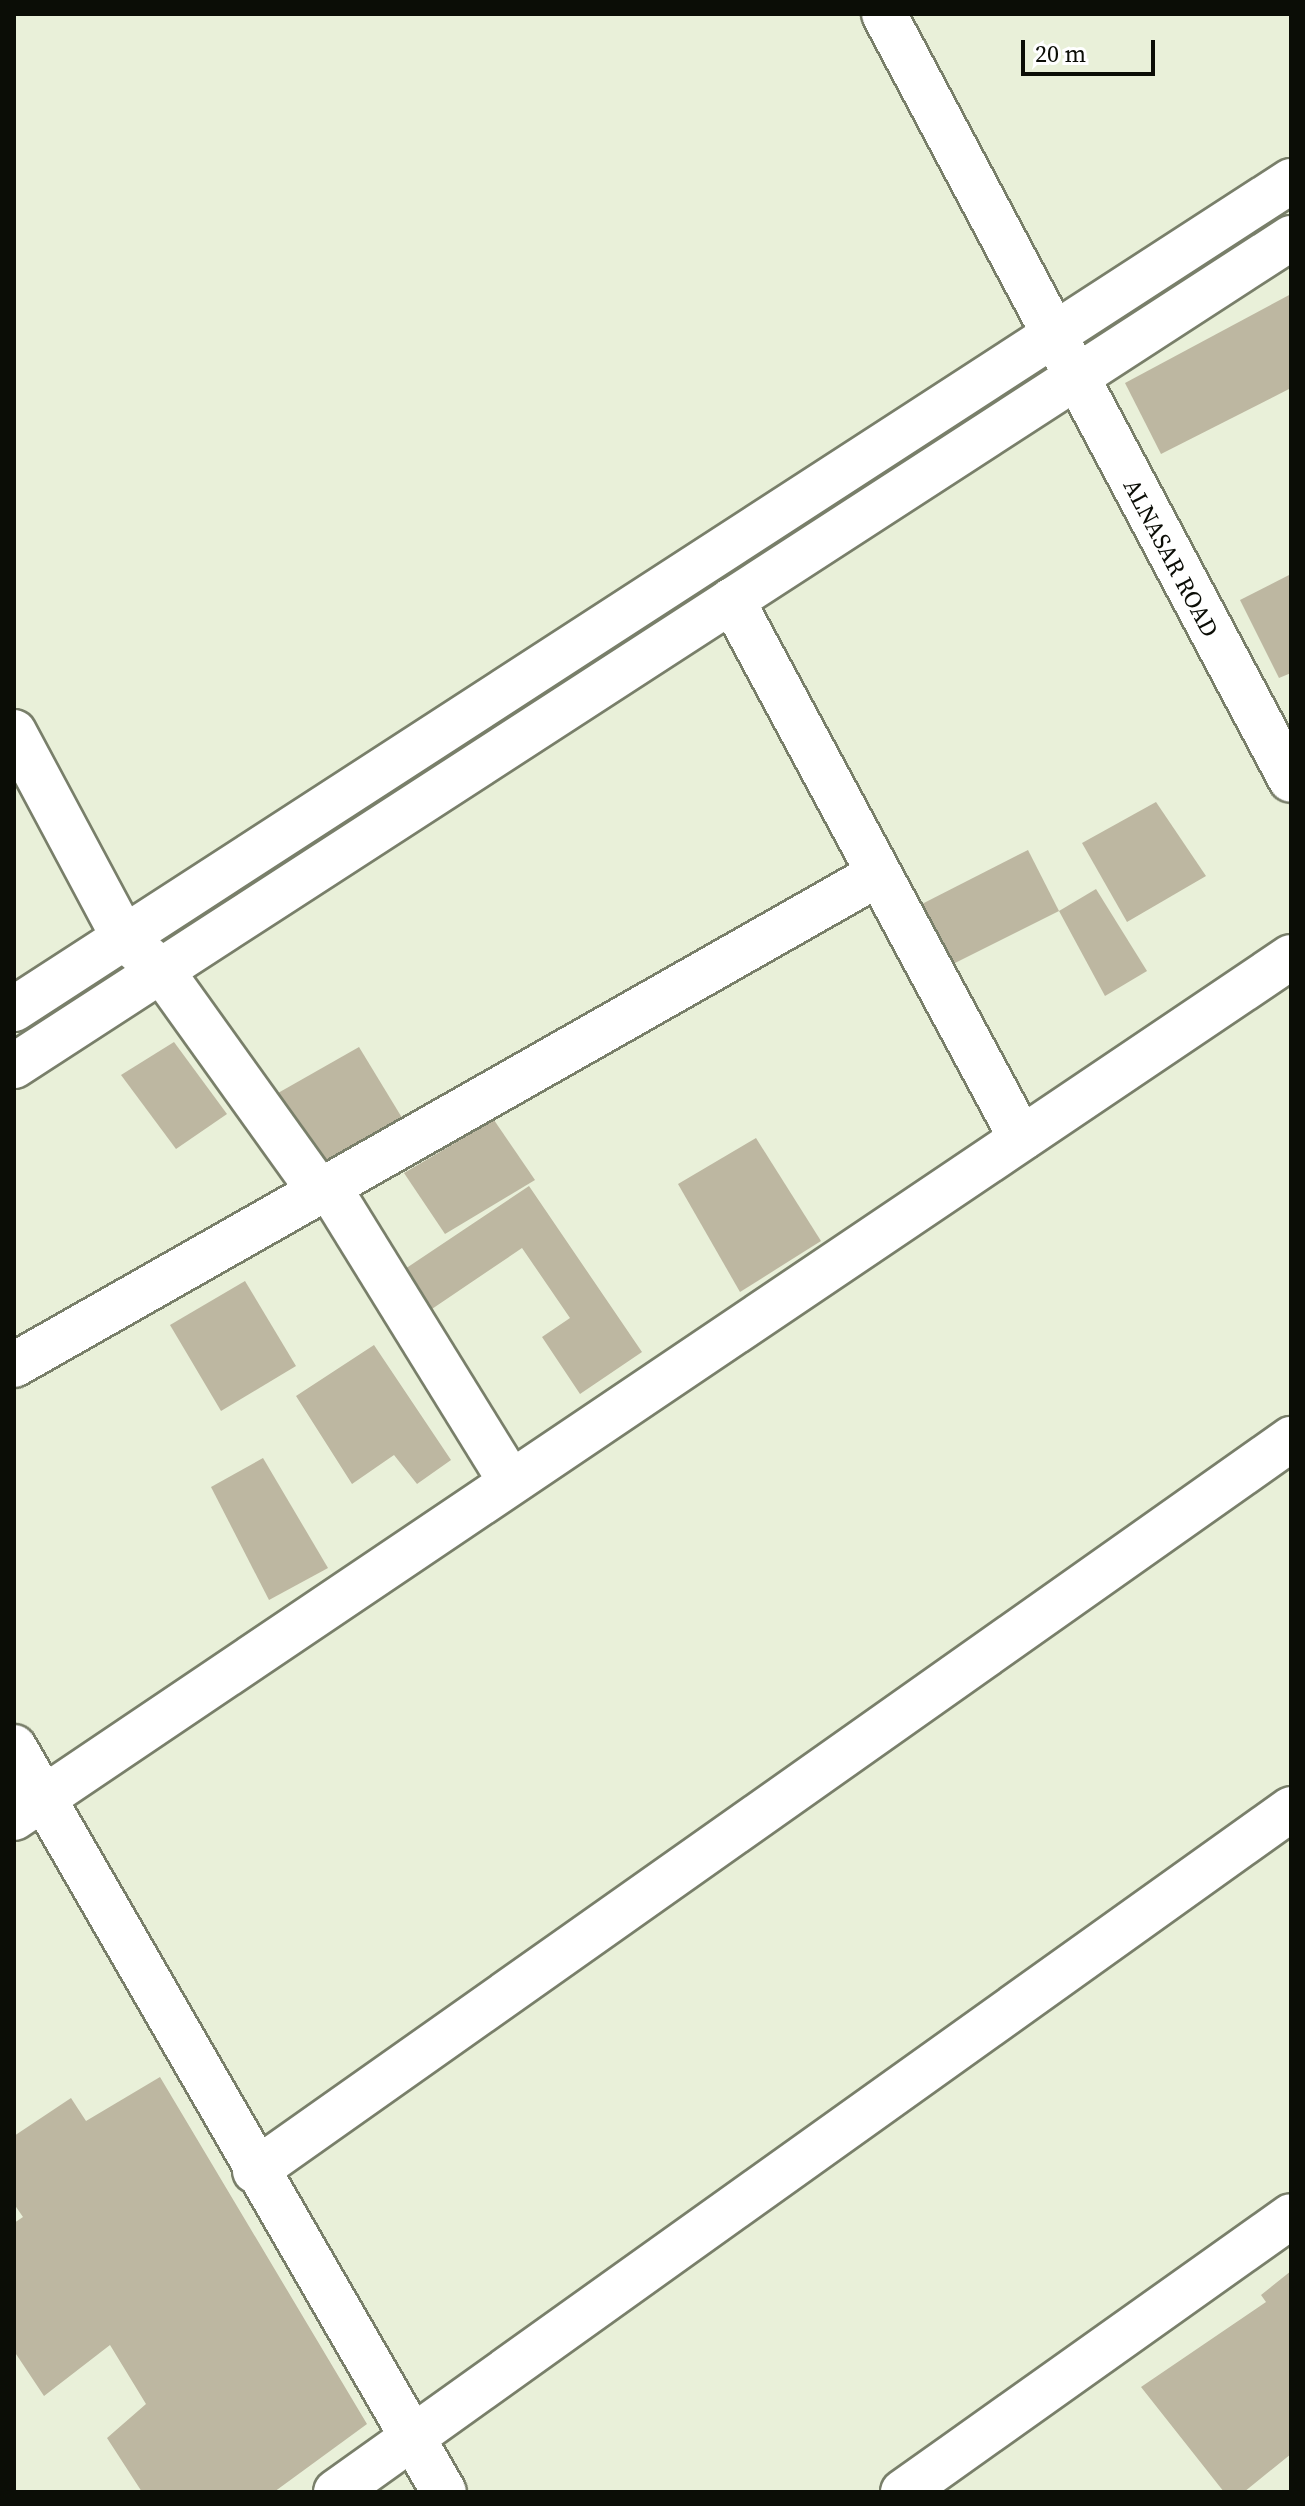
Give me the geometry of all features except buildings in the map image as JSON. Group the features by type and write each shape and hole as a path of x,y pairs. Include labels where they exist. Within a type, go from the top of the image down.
{"street":[{"name":"ALNASAR ROAD","path":"884,14 1055,334 1074,378 1291,780"},
{"path":"14,1009 1291,181"},
{"path":"14,1066 1291,238"},
{"path":"732,600 1021,1138"},
{"path":"14,732 124,938 161,970 323,1188 511,1482"},
{"path":"14,1365 877,875"},
{"path":"28,1808 1291,957"},
{"path":"255,2171 1291,1439"},
{"path":"14,1747 28,1808 255,2171 444,2492"},
{"path":"336,2492 1291,1809"},
{"path":"903,2492 1291,2216"}]}
